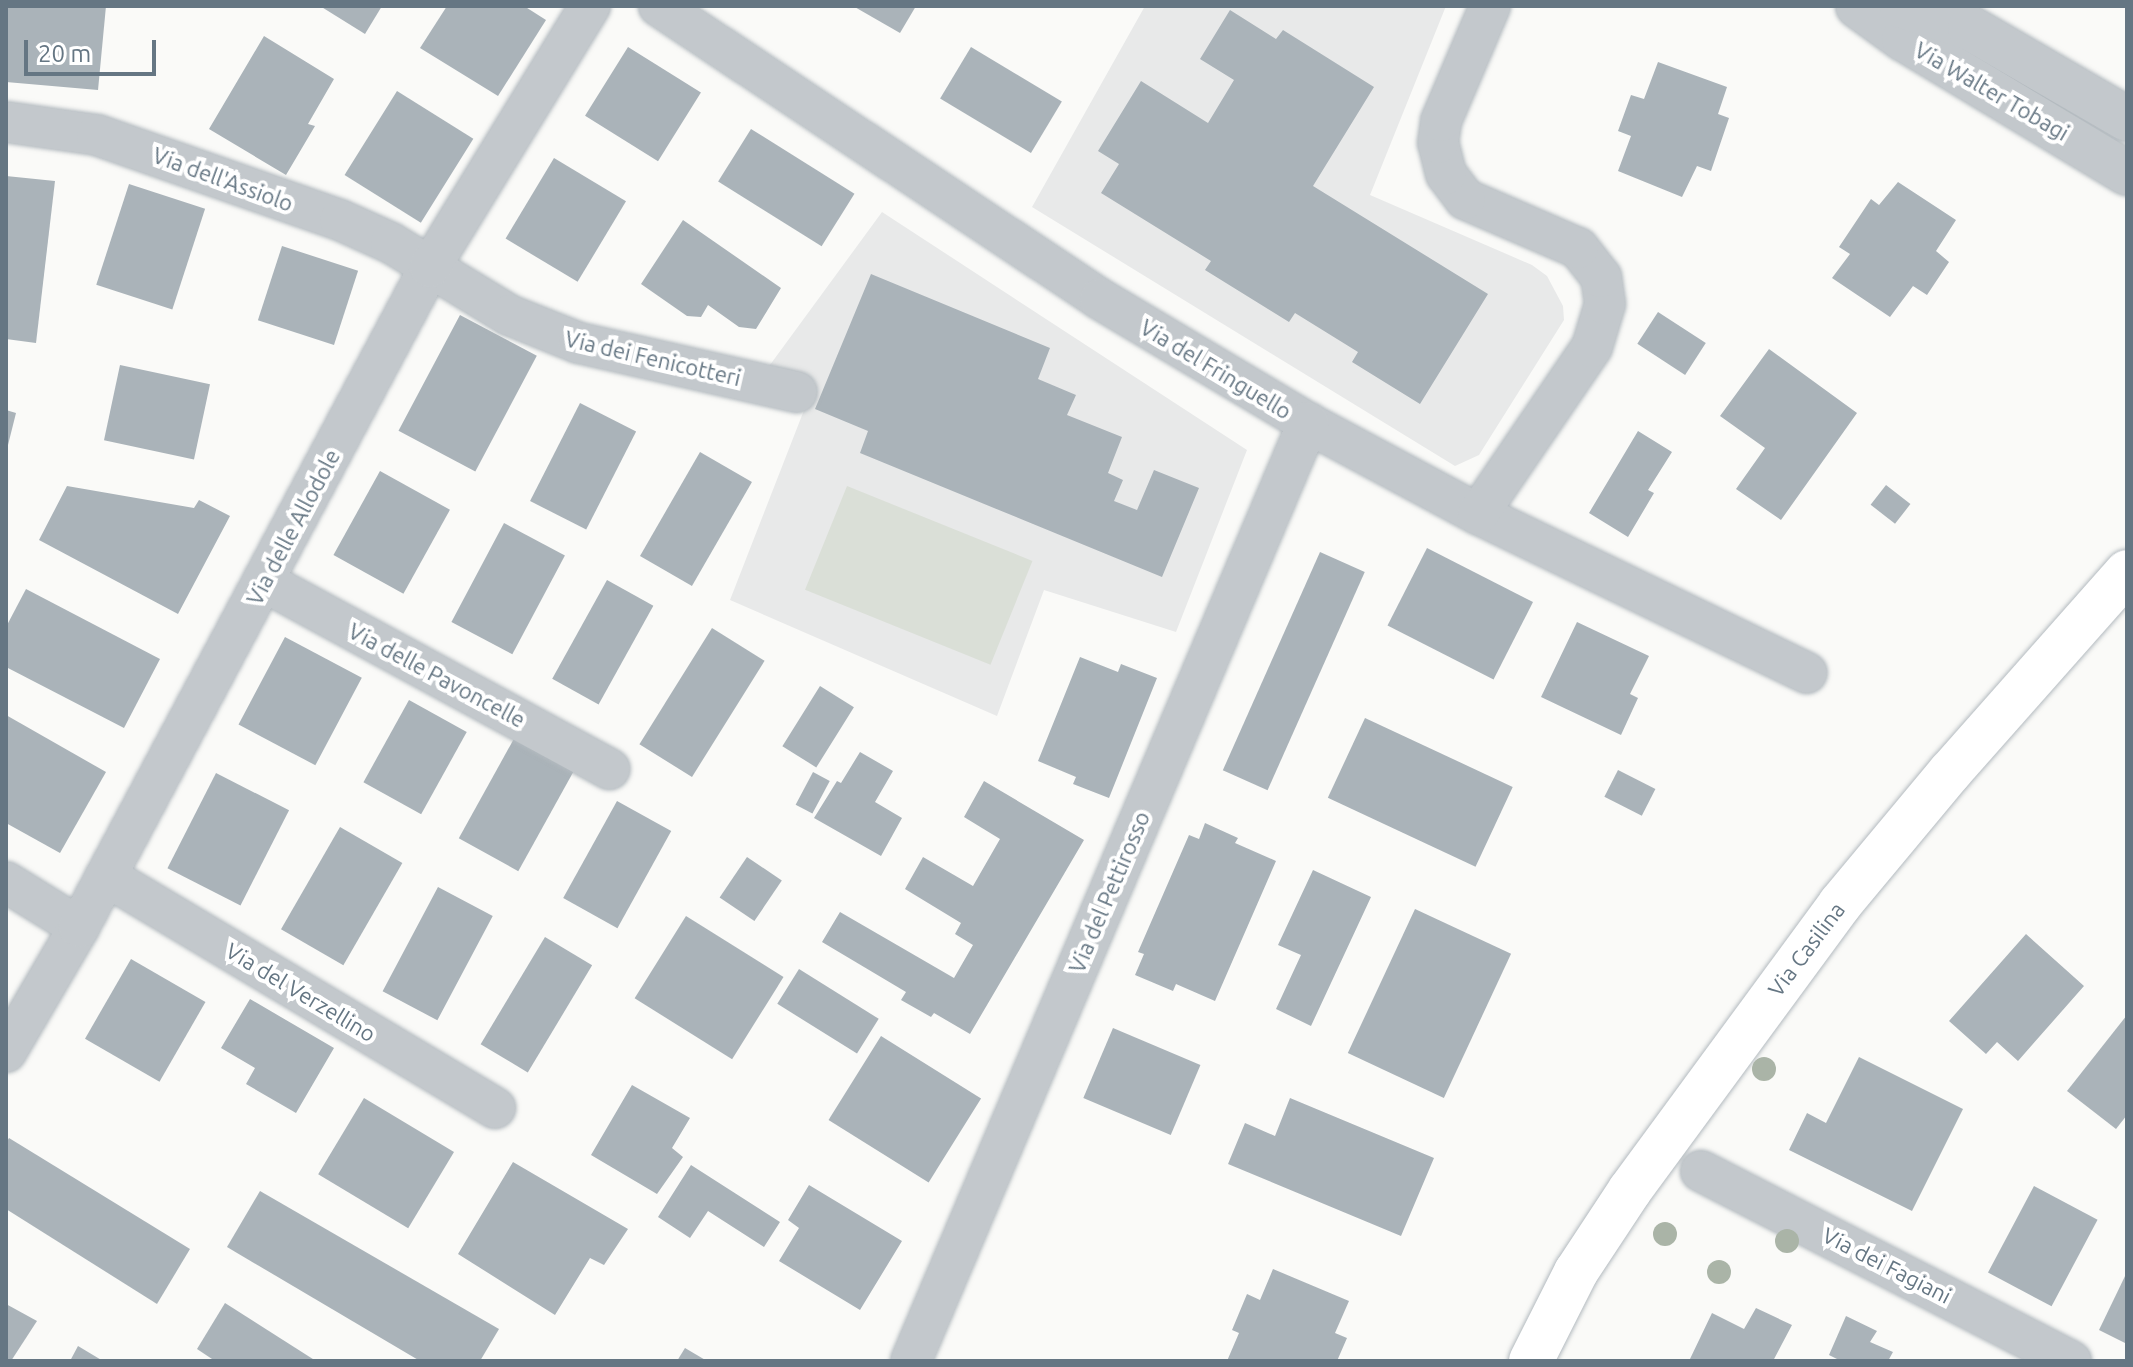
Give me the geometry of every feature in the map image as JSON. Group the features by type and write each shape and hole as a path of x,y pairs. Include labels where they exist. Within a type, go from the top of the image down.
{"main road":[{"name":"Via Casilina","path":"1531,1361 1576,1272 1612,1216 1830,917 1940,783 2127,572"}],"street":[{"name":"Via delle Allodole","path":"6,1052 79,927 430,267 590,6"},
{"name":"Via del Fringuello","path":"659,6 1088,291 1308,423 1478,514 1807,673"},
{"path":"1478,514 1592,347 1605,304 1601,277 1578,248 1465,199 1446,174 1438,143 1441,121 1490,6"},
{"name":"Via Walter Tobagi","path":"1858,6 1904,39 2127,173"},
{"name":"Via Walter Tobagi","path":"1902,6 1970,28 2127,119"},
{"name":"Via dell'Assiolo","path":"6,122 62,128 109,139 378,235 430,267"},
{"name":"Via dei Fenicotteri","path":"430,267 509,315 579,343 797,392"},
{"name":"Via del Pettirosso","path":"911,1361 1308,423"},
{"name":"Via delle Pavoncelle","path":"265,582 610,769"},
{"name":"Via del Verzellino","path":"106,876 495,1108"},
{"path":"6,882 79,927"},
{"name":"Via dei Fagiani","path":"1701,1171 2071,1361"}],"shaded area":[{"path":"1145,6 1446,6 1370,195 1532,265 1547,276 1563,306 1564,320 1479,455 1455,466 1032,207"},
{"path":"882,212 1247,450 1176,632 1044,590 997,716 730,600 815,382 767,369"},
{"path":"847,486 1032,561 990,665 805,590"}],"building":[{"path":"7,6 106,6 98,90 6,82"},
{"path":"320,6 382,6 365,34"},
{"path":"447,6 524,6 546,20 498,96 420,48"},
{"path":"853,6 916,6 900,33"},
{"path":"1230,10 1276,39 1283,30 1374,87 1313,186 1488,294 1420,404 1352,362 1358,352 1295,313 1289,322 1205,270 1211,261 1101,193 1119,164 1098,151 1141,81 1208,123 1234,80 1200,59"},
{"path":"264,36 334,79 308,124 315,126 286,175 209,129"},
{"path":"628,47 701,93 658,161 585,116"},
{"path":"971,47 1062,102 1031,153 940,98"},
{"path":"1658,62 1727,87 1718,114 1729,118 1711,171 1697,166 1682,197 1618,171 1631,136 1618,131 1631,95 1644,99"},
{"path":"397,91 473,139 421,223 345,175"},
{"path":"751,129 854,194 822,246 718,182"},
{"path":"554,158 626,201 578,282 506,239"},
{"path":"6,176 55,181 36,343 6,339"},
{"path":"1898,182 1956,220 1936,251 1949,262 1927,295 1913,286 1890,317 1832,278 1850,254 1839,247 1871,199 1879,205"},
{"path":"129,184 205,209 172,310 96,285"},
{"path":"683,220 781,288 756,329 739,327 708,305 701,317 687,316 641,284"},
{"path":"282,246 358,271 334,345 258,320"},
{"path":"871,274 1050,348 1038,379 1076,395 1067,415 1122,437 1108,473 1123,480 1114,501 1137,510 1154,470 1199,488 1162,577 860,453 868,431 815,409"},
{"path":"1658,312 1706,343 1685,375 1637,344"},
{"path":"460,315 537,356 475,472 398,431"},
{"path":"1769,349 1857,413 1781,520 1736,489 1765,448 1720,416"},
{"path":"120,365 210,384 194,459 104,440"},
{"path":"580,403 636,432 586,530 530,501"},
{"path":"6,410 16,413 7,449 6,449"},
{"path":"1638,431 1672,452 1648,490 1654,493 1628,537 1589,513"},
{"path":"700,452 752,482 692,586 640,556"},
{"path":"380,471 450,510 403,594 333,555"},
{"path":"1886,485 1910,504 1895,524 1871,505"},
{"path":"67,486 194,508 199,500 230,516 178,614 39,540"},
{"path":"504,523 565,555 512,654 451,622"},
{"path":"1427,548 1533,602 1494,680 1388,626"},
{"path":"1320,552 1365,572 1268,790 1223,770"},
{"path":"607,580 653,606 599,705 552,679"},
{"path":"26,589 160,659 124,728 6,667 6,627"},
{"path":"1577,622 1649,656 1630,694 1638,698 1621,735 1541,697"},
{"path":"712,628 765,661 692,777 639,744"},
{"path":"285,637 362,678 315,765 239,724"},
{"path":"1080,657 1118,672 1121,664 1157,678 1109,798 1073,784 1076,777 1038,761"},
{"path":"820,686 854,707 816,767 782,746"},
{"path":"409,700 467,732 421,814 363,782"},
{"path":"6,715 106,772 60,853 6,823"},
{"path":"1365,718 1513,787 1476,867 1328,798"},
{"path":"516,735 575,768 518,871 459,838"},
{"path":"860,752 893,771 875,802 902,818 881,856 814,818"},
{"path":"1618,770 1655,789 1642,816 1604,797"},
{"path":"813,772 830,781 812,814 796,805"},
{"path":"216,773 289,810 240,906 167,868"},
{"path":"984,781 1084,840 970,1034 934,1013 931,1017 901,1000 906,992 822,942 840,912 954,978 973,945 955,934 961,923 905,889 923,857 973,886 1000,839 964,817"},
{"path":"617,801 671,831 617,928 563,898"},
{"path":"1205,823 1238,838 1235,843 1276,861 1215,1001 1176,984 1173,991 1135,975 1144,954 1138,952 1189,835 1199,839"},
{"path":"340,827 402,863 343,965 281,929"},
{"path":"747,857 782,880 754,921 720,898"},
{"path":"1313,870 1371,897 1311,1026 1276,1009 1301,955 1278,945"},
{"path":"438,887 493,916 437,1020 383,991"},
{"path":"1415,909 1511,954 1444,1098 1348,1053"},
{"path":"686,916 784,977 732,1059 635,998"},
{"path":"2026,934 2084,986 2018,1061 1997,1042 1986,1054 1949,1021"},
{"path":"545,937 592,965 528,1072 481,1044"},
{"path":"131,959 205,1002 159,1082 85,1039"},
{"path":"799,969 879,1019 857,1054 777,1004"},
{"path":"250,999 334,1048 296,1113 246,1084 255,1068 221,1048"},
{"path":"2127,1015 2127,1115 2116,1129 2067,1091"},
{"path":"1113,1028 1200,1065 1171,1135 1083,1098"},
{"path":"881,1036 981,1099 929,1182 829,1120"},
{"path":"1859,1057 1963,1109 1912,1211 1789,1150 1807,1113 1826,1123"},
{"path":"632,1085 690,1118 672,1148 683,1157 657,1194 591,1155"},
{"path":"364,1098 454,1152 408,1228 318,1174"},
{"path":"1290,1098 1434,1158 1401,1236 1228,1164 1245,1123 1275,1136"},
{"path":"9,1138 190,1249 157,1304 6,1209 6,1143"},
{"path":"513,1162 628,1229 604,1265 590,1258 555,1315 458,1254"},
{"path":"691,1165 780,1222 764,1247 708,1211 690,1238 658,1217"},
{"path":"809,1185 902,1241 860,1310 779,1261 799,1228 788,1220"},
{"path":"2034,1186 2098,1220 2052,1306 1988,1273"},
{"path":"260,1191 499,1329 480,1361 420,1361 227,1247"},
{"path":"1273,1269 1349,1301 1335,1333 1347,1338 1337,1361 1227,1361 1239,1333 1232,1330 1247,1294 1260,1300"},
{"path":"2127,1272 2127,1344 2099,1330"},
{"path":"225,1303 316,1361 215,1361 197,1349"},
{"path":"6,1304 37,1321 11,1361 6,1361"},
{"path":"1756,1308 1792,1325 1773,1361 1689,1361 1712,1313 1744,1329"},
{"path":"1846,1316 1877,1331 1870,1342 1893,1352 1888,1361 1841,1361 1829,1355"},
{"path":"78,1346 103,1361 70,1361"},
{"path":"685,1348 707,1361 677,1361"}]}
